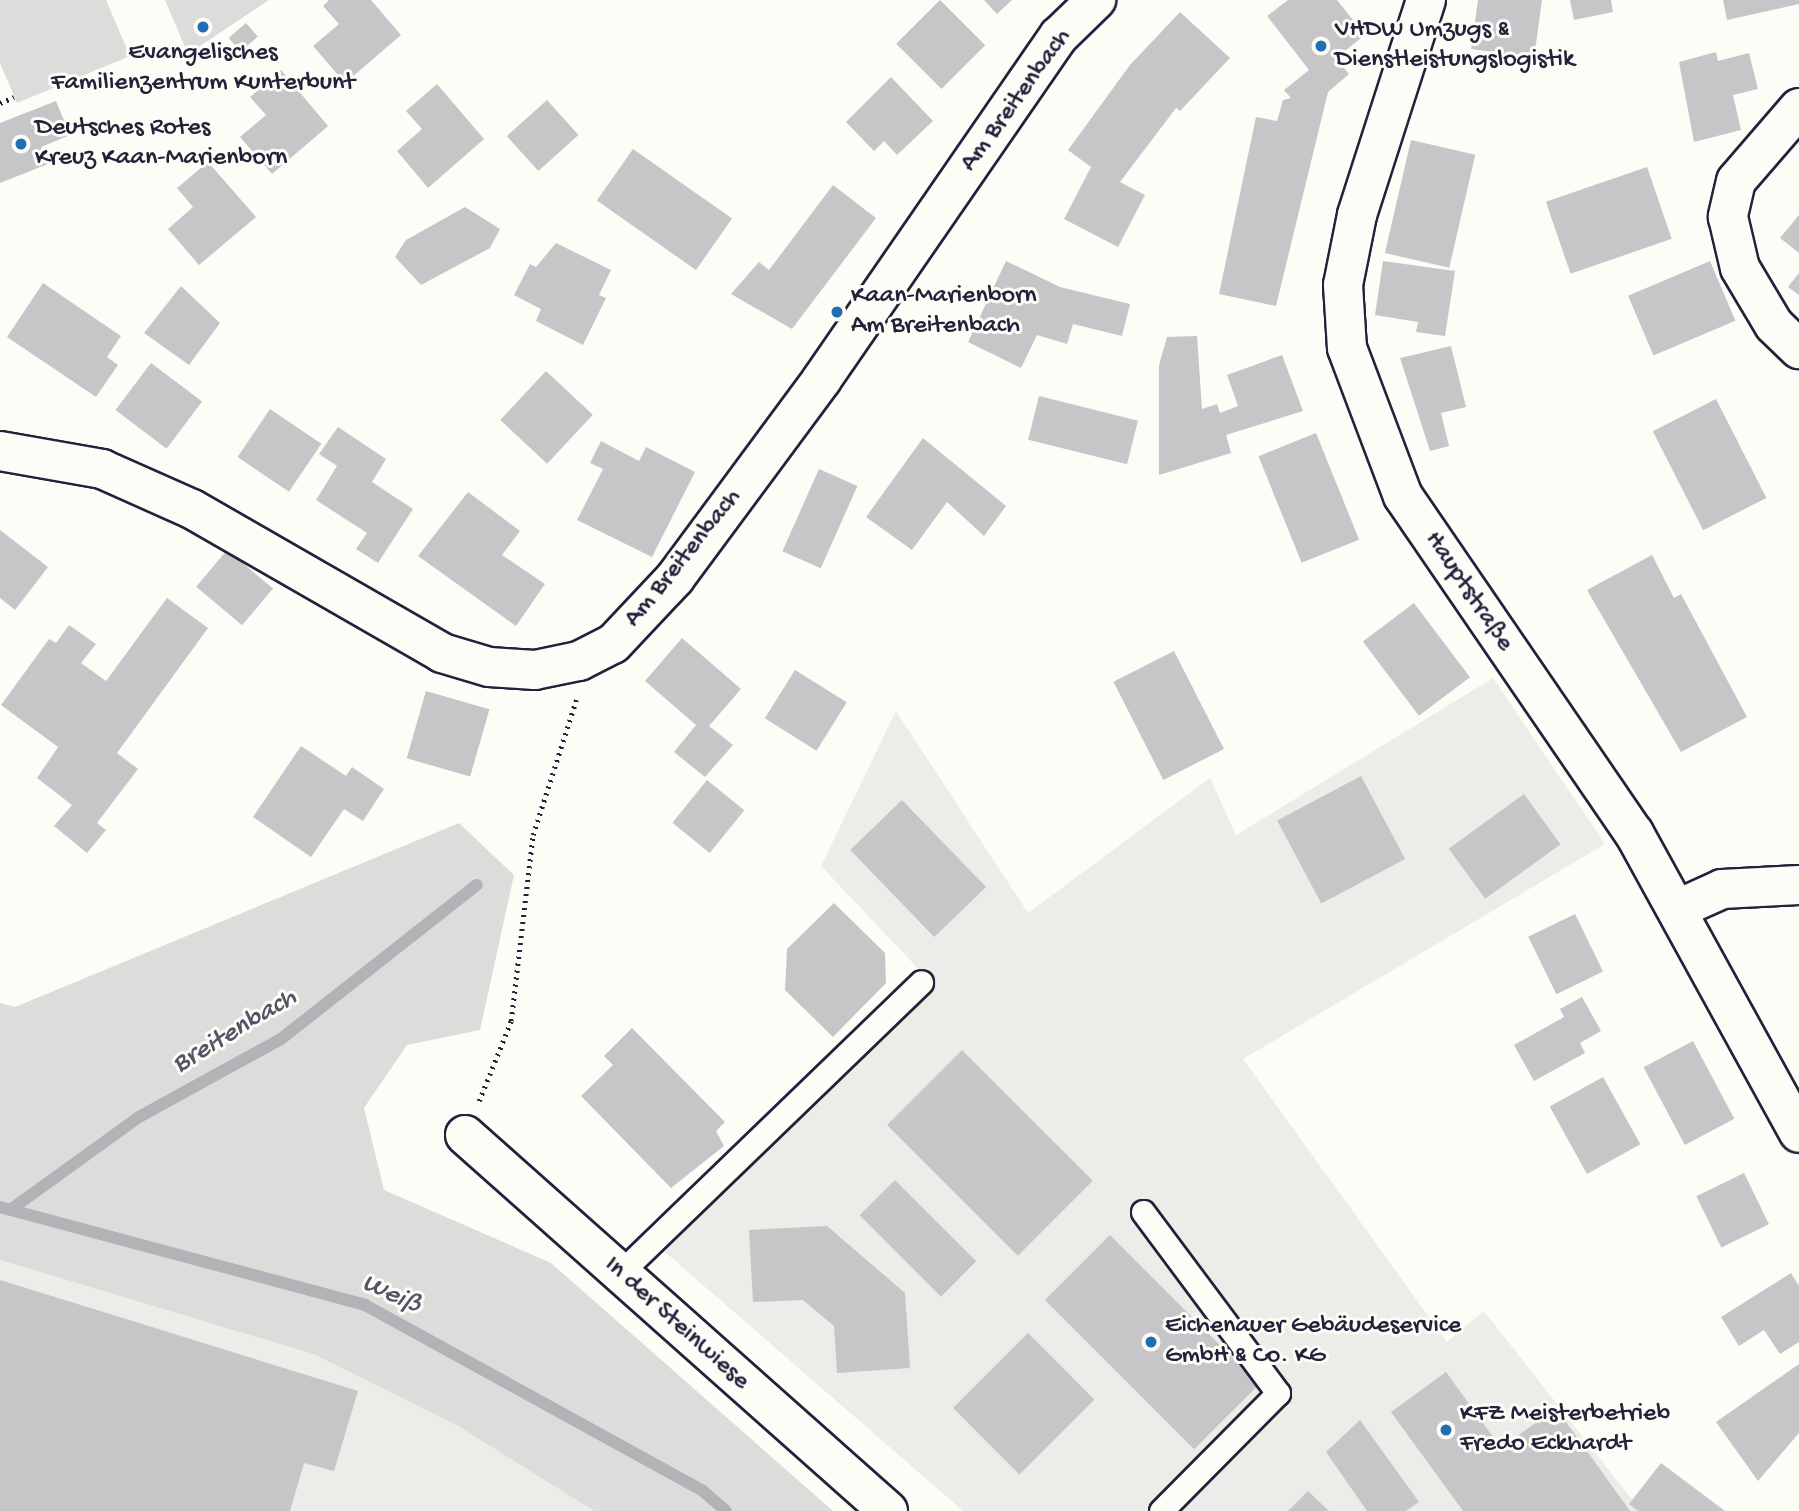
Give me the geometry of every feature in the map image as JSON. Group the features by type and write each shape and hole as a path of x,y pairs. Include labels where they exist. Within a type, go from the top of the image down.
{"street":[{"name":"Am Breitenbach","path":"0,451 102,469 192,509 442,653 489,667 535,670 579,661 613,644 675,578 822,379 1059,36 1096,0"},
{"name":"Hauptstraße","path":"1426,0 1357,215 1343,285 1346,348 1403,496 1680,908 1799,1133"},
{"path":"1799,108 1736,181 1728,217 1740,268 1774,325 1799,349"},
{"path":"1680,908 1722,889 1799,885"},
{"name":"In der Steinwiese","path":"465,1135 888,1511"}],"lane":[{"path":"619,1274 921,982"},
{"path":"1143,1212 1278,1393 1161,1511"}],"path":[{"path":"0,103 14,97"},
{"path":"465,1135 511,1021 533,835 576,702 579,661"}],"shaded area":[{"path":"0,0 106,0 130,56 17,103 0,63"},
{"name":"Evangelisches Familienzentrum Kunterbunt","path":"165,0 269,0 188,54"},
{"path":"1493,678 1605,844 1243,1059 1447,1342 1484,1311 1641,1511 963,1511 665,1252 784,1113 927,978 821,866 896,711 1028,913 1210,778 1236,835"},
{"path":"459,823 514,875 480,1030 407,1045 364,1108 384,1190 551,1263 833,1511 594,1511 458,1426 313,1354 0,1260 0,1003 15,1007"},
{"path":"0,1260 313,1354 458,1426 594,1511 0,1511"}],"building":[{"path":"329,0 371,0 401,35 345,83 313,46 339,24 323,6"},
{"path":"940,0 985,45 941,89 896,44"},
{"path":"984,0 1012,0 997,14"},
{"path":"1288,0 1337,0 1365,35 1336,58 1349,74 1328,92 1276,306 1219,294 1256,117 1277,121 1283,100 1291,98 1284,90 1309,70 1267,16"},
{"path":"1478,0 1542,0 1534,58 1471,49"},
{"path":"1570,0 1611,0 1613,12 1574,20"},
{"path":"1723,0 1799,0 1799,4 1727,20"},
{"path":"1180,12 1230,58 1180,111 1176,108 1120,182 1145,195 1118,247 1064,219 1091,167 1068,150 1130,65"},
{"path":"246,23 258,37 240,52 229,38"},
{"path":"1716,52 1718,61 1749,53 1758,89 1733,95 1741,130 1694,142 1679,62"},
{"path":"281,70 328,126 272,174 240,137 266,115 250,97"},
{"path":"891,77 933,121 897,155 884,141 874,151 846,122"},
{"path":"437,84 484,139 428,188 397,151 422,129 406,111"},
{"path":"547,100 578,135 538,171 507,136"},
{"path":"56,101 70,135 41,147 48,164 0,183 0,123"},
{"path":"1411,140 1475,155 1449,268 1385,253"},
{"path":"633,149 732,218 696,270 597,201"},
{"path":"208,162 256,217 199,265 168,229 193,207 177,188"},
{"path":"1647,167 1672,239 1571,274 1546,202"},
{"path":"833,185 876,218 792,329 731,294 759,262 769,270"},
{"path":"465,207 500,229 490,248 421,285 395,257 406,240"},
{"path":"1799,215 1799,253 1780,238"},
{"path":"556,243 611,270 599,295 606,298 583,345 536,321 541,309 514,295 530,264 536,267"},
{"path":"1006,261 1060,287 1130,304 1122,336 1073,324 1067,344 1037,335 1021,368 968,342"},
{"path":"1383,261 1455,271 1445,336 1416,332 1418,322 1375,315"},
{"path":"1710,261 1735,321 1653,356 1628,296"},
{"path":"1799,273 1799,295 1788,287"},
{"path":"43,283 121,336 107,357 118,365 96,397 7,337"},
{"path":"181,286 220,323 189,365 144,333"},
{"path":"1197,336 1202,409 1217,404 1220,413 1238,406 1227,375 1282,355 1303,411 1226,435 1231,453 1159,475 1159,365 1167,337"},
{"path":"1451,346 1466,407 1441,413 1449,446 1430,451 1400,358"},
{"path":"151,363 202,402 167,449 115,410"},
{"path":"546,371 593,415 547,464 500,420"},
{"path":"1039,396 1138,421 1127,464 1028,440"},
{"path":"1716,399 1766,498 1703,530 1653,431"},
{"path":"270,409 321,444 289,492 238,457"},
{"path":"338,427 386,459 372,482 413,509 378,563 356,549 367,533 316,500 337,466 319,454"},
{"path":"1316,433 1359,540 1302,563 1259,456"},
{"path":"923,438 1006,506 984,536 947,502 912,550 866,517"},
{"path":"601,441 639,461 646,447 695,472 652,557 577,520 603,469 590,463"},
{"path":"819,469 857,486 821,568 782,551"},
{"path":"468,492 520,531 502,555 545,584 516,626 418,556"},
{"path":"0,530 48,567 15,610 0,598"},
{"path":"227,550 273,589 242,625 196,587"},
{"path":"1652,555 1674,598 1681,594 1747,717 1681,752 1587,590"},
{"path":"167,598 208,628 117,753 138,769 97,823 106,830 87,853 54,826 72,805 37,778 58,747 1,705 49,639 56,643 69,625 96,644 81,663 106,681"},
{"path":"1414,603 1470,677 1419,716 1363,642"},
{"path":"682,638 741,689 709,726 733,745 705,777 674,752 696,725 645,681"},
{"path":"1174,651 1224,749 1163,780 1113,682"},
{"path":"795,670 847,702 817,751 765,718"},
{"path":"426,691 489,709 470,776 407,758"},
{"path":"301,746 346,776 352,767 384,789 363,821 344,809 311,857 253,817"},
{"path":"1361,776 1405,859 1321,904 1277,821"},
{"path":"707,780 744,810 710,853 672,823"},
{"path":"1524,794 1560,844 1485,899 1449,849"},
{"path":"902,800 986,887 934,937 850,850"},
{"path":"834,903 885,953 886,983 833,1037 785,990 787,949"},
{"path":"1575,914 1603,972 1556,994 1528,937"},
{"path":"1582,997 1601,1031 1580,1043 1585,1053 1534,1081 1514,1045 1564,1017 1560,1009"},
{"path":"632,1028 725,1122 716,1131 724,1146 671,1188 581,1096 613,1065 604,1056"},
{"path":"1693,1041 1734,1119 1685,1145 1644,1067"},
{"path":"962,1050 1093,1181 1018,1256 887,1125"},
{"path":"1603,1077 1640,1144 1587,1174 1550,1107"},
{"path":"1744,1173 1769,1224 1721,1247 1696,1196"},
{"path":"895,1180 976,1261 941,1297 860,1215"},
{"path":"827,1226 905,1293 910,1368 837,1373 834,1326 803,1300 753,1302 749,1230"},
{"name":"Eichenauer Gebäudeservice GmbH & Co. KG","path":"1110,1235 1259,1384 1194,1449 1045,1300"},
{"path":"1791,1273 1799,1286 1799,1342 1780,1354 1764,1330 1739,1346 1721,1317"},
{"path":"0,1280 358,1391 334,1471 304,1463 290,1511 0,1511"},
{"name":"Eichenauer Gebäudeservice GmbH & Co. KG","path":"1028,1333 1094,1399 1020,1474 953,1408"},
{"path":"1799,1364 1799,1433 1758,1481 1716,1422"},
{"name":"KFZ Meisterbetrieb Fredo Eckhardt","path":"1446,1372 1501,1448 1556,1408 1630,1511 1463,1511 1391,1412"},
{"path":"1360,1420 1419,1502 1406,1511 1367,1511 1326,1452"},
{"path":"1661,1463 1725,1511 1638,1511 1629,1504"},
{"path":"1308,1491 1329,1511 1288,1511"}],"waterway":[{"name":"Breitenbach","path":"10,1210 139,1117 281,1039 477,885"},
{"name":"Weiß","path":"0,1207 365,1305 703,1491 726,1511"}],"place":[{"name":"Evangelisches Familienzentrum Kunterbunt","path":"203,27"},
{"name":"VHDW Umzugs & Dienstleistungslogistik","path":"1321,46"},
{"name":"Deutsches Rotes Kreuz Kaan-Marienborn","path":"21,144"},
{"name":"Kaan-Marienborn Am Breitenbach","path":"837,312"},
{"name":"Eichenauer Gebäudeservice GmbH & Co. KG","path":"1151,1342"},
{"name":"KFZ Meisterbetrieb Fredo Eckhardt","path":"1446,1430"}]}
